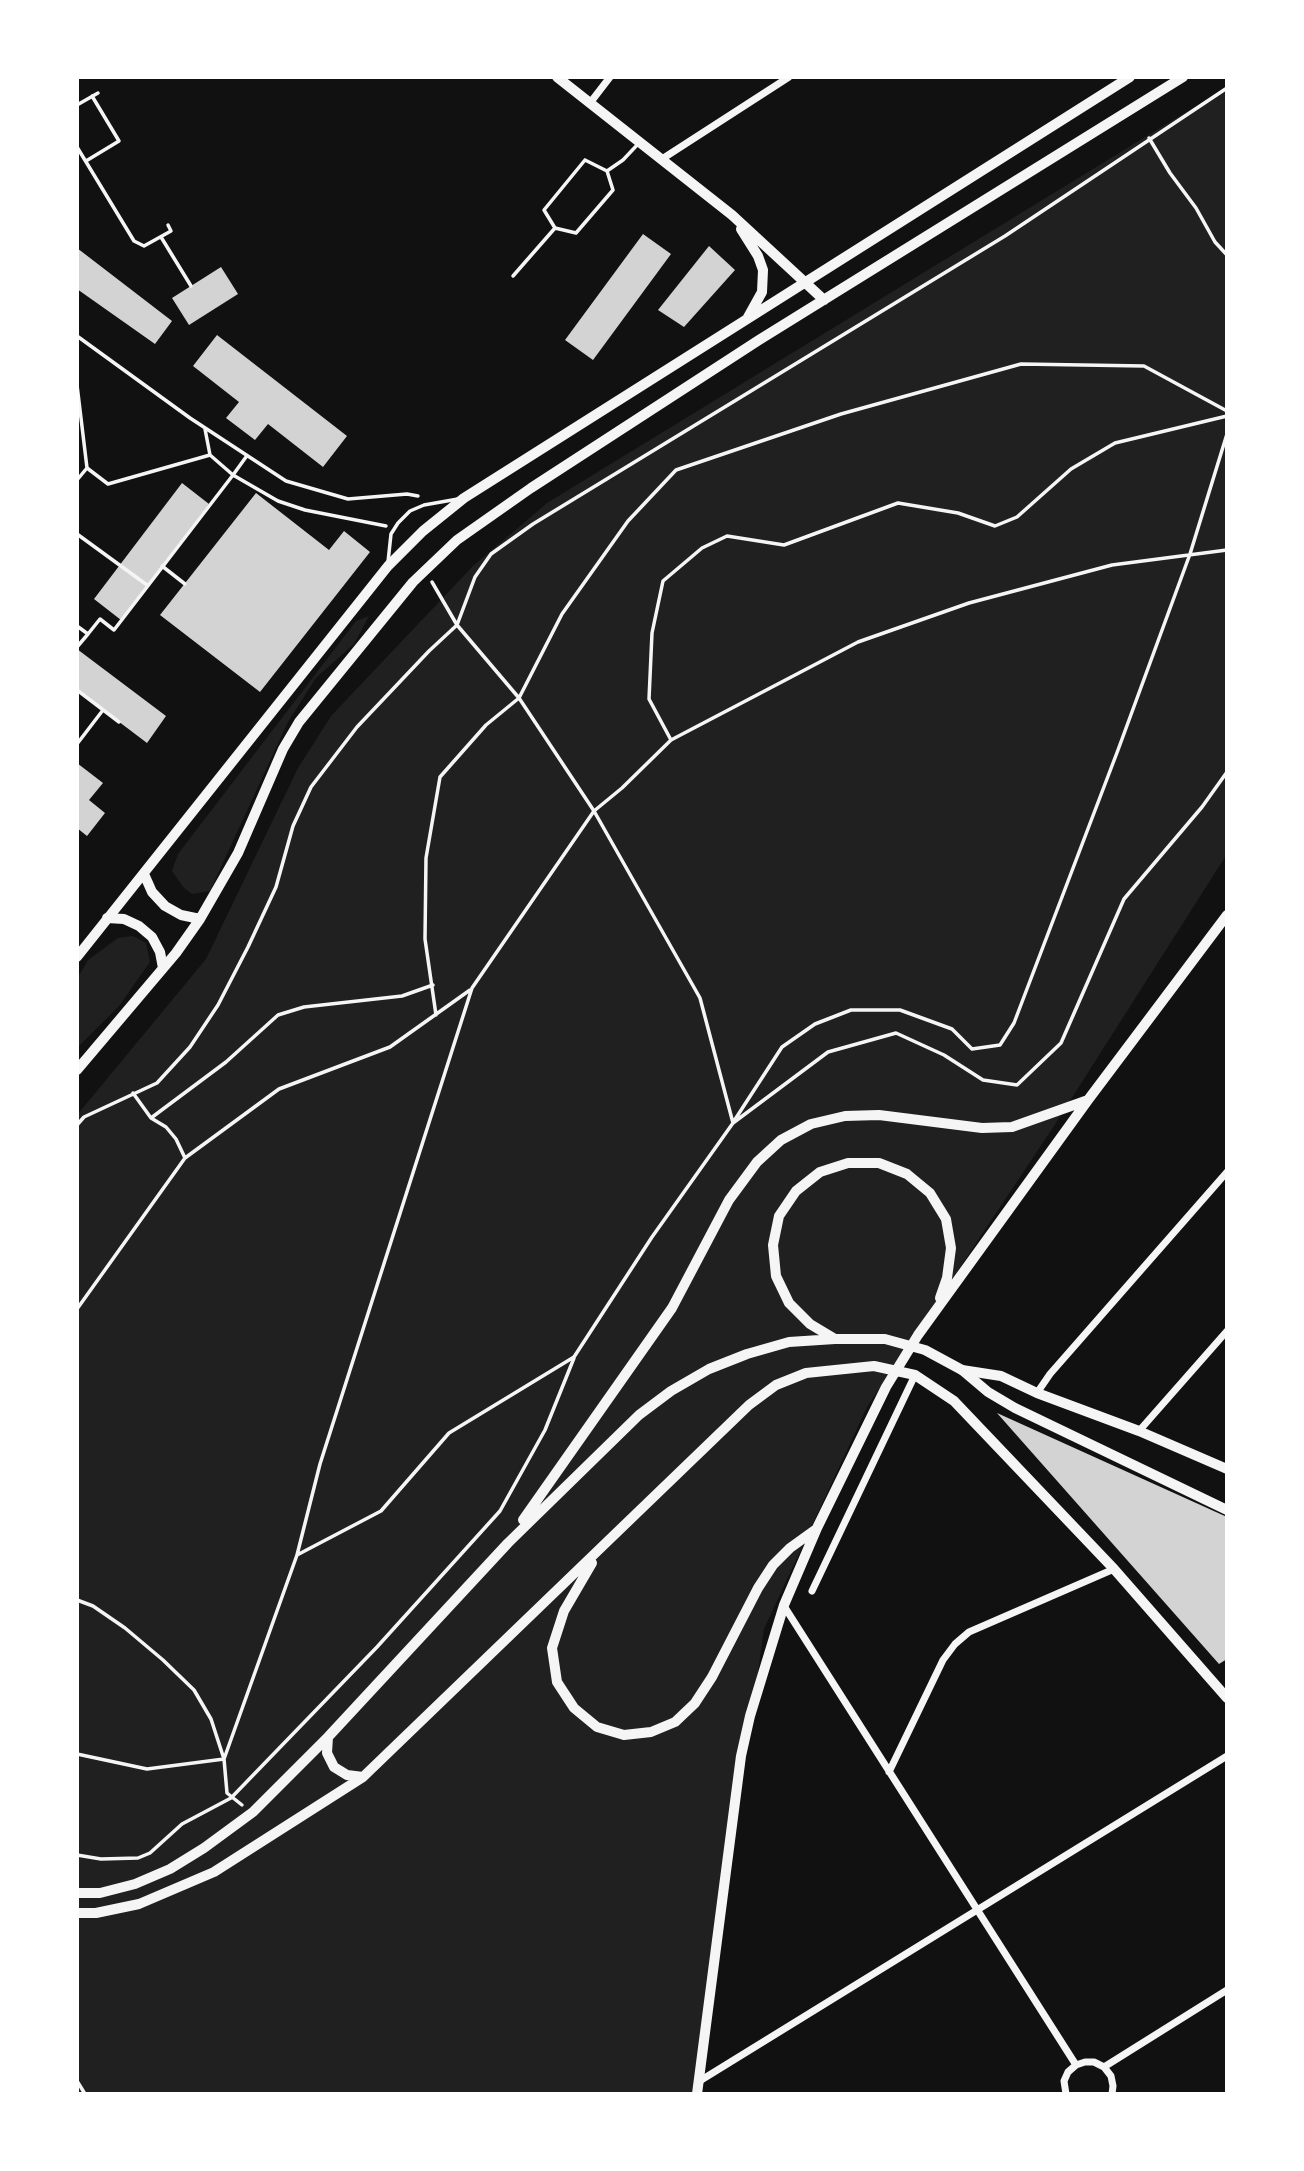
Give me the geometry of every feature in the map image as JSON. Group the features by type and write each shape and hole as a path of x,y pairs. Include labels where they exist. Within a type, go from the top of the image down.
{"main road":[{"path":"557,77 732,215 824,300"},
{"path":"77,957 388,566 423,531 464,498 1130,77"},
{"path":"77,1070 163,968 200,919 238,853 283,750 299,722 425,570 457,540 531,488 824,300 1183,77"},
{"path":"732,215 758,256 763,270 761,292 747,320"},
{"path":"144,874 152,891 165,906 181,915 200,919"},
{"path":"690,2094 698,2088 741,1756 759,1681 784,1605 817,1528 886,1387 934,1312 1227,915"},
{"path":"107,918 124,919 139,926 152,937 160,952 163,968"},
{"path":"508,1543 672,1308 729,1200 757,1162 781,1140 811,1124 845,1116 879,1115 982,1128 1012,1127 1088,1100"},
{"path":"835,1339 810,1324 789,1303 776,1276 773,1245 779,1216 796,1191 820,1172 848,1163 879,1163 907,1174 930,1193 946,1219 951,1248 947,1278 934,1312"},
{"path":"77,1893 100,1893 135,1884 170,1869 253,1812 328,1737 508,1543 639,1415 671,1391 709,1369 747,1354 789,1342 835,1339 885,1339 925,1350 962,1370 988,1392 1015,1408 1227,1510"},
{"path":"77,1913 96,1913 139,1904 214,1872 363,1777 749,1405 776,1385 806,1373 874,1366 915,1375 954,1401 1114,1569 1227,1698"},
{"path":"598,1552 564,1611 552,1648 557,1682 574,1709 597,1727 624,1735 638,1734 676,1722 695,1703 773,1565 817,1528"},
{"path":"328,1737 327,1753 334,1767 347,1775 363,1777"}],"street":[{"path":"590,103 610,77"},
{"path":"662,159 789,77"},
{"path":"1037,1393 1050,1374 1227,1172"},
{"path":"1139,1431 1227,1331"},
{"path":"962,1370 1001,1376 1227,1469"},
{"path":"812,1591 915,1375"},
{"path":"889,1772 943,1660 955,1644 987,1624 1114,1569"},
{"path":"784,1605 1076,2065"},
{"path":"698,2088 1227,1756"},
{"path":"1104,2067 1227,1990"},
{"path":"1063,2093 1069,2072 1076,2065 1094,2062 1104,2067 1111,2076 1112,2094"}],"lane":[{"path":"607,171 623,160 640,142"},
{"path":"584,160 607,171 613,190 576,233 555,228 544,210 584,160"},
{"path":"513,276 555,228"},
{"path":"388,566 391,534 410,511 444,500 464,498"}],"path":[{"path":"77,1125 84,1117 156,1083 190,1047 218,1005 276,887 293,826 311,787 358,727 457,625 475,577 491,554 545,517 1005,236 1227,88"},
{"path":"77,105 95,94 119,142 86,162"},
{"path":"1149,138 1196,208 1215,242 1227,255"},
{"path":"77,147 135,241 144,246 171,231 168,225"},
{"path":"161,237 191,286"},
{"path":"77,336 205,429 286,481 348,499 407,494 419,496"},
{"path":"436,1015 425,939 426,858 440,777 486,725 519,698 562,614 628,521 676,470 841,414 1021,363 1144,366 1227,414"},
{"path":"77,385 87,468 108,484 210,455"},
{"path":"671,740 649,699 652,633 663,582 702,548 727,536 784,545 898,503 958,513 995,526 1017,517 1071,469 1115,443 1227,414"},
{"path":"205,429 210,455 233,475 278,501 305,510 396,527"},
{"path":"77,1855 101,1859 138,1858 150,1853 181,1825 231,1798 377,1647 500,1511 545,1430 574,1357 782,1047 815,1024 851,1010 900,1010 952,1029 972,1049 1000,1045 1014,1023 1190,554 1227,433"},
{"path":"77,648 100,619 114,630 246,457"},
{"path":"77,480 87,468"},
{"path":"77,534 146,585"},
{"path":"224,1759 297,1555 320,1464 472,988 594,810 622,788 671,740 858,642 969,603 1112,565 1227,550"},
{"path":"162,565 185,584"},
{"path":"425,570 457,625 519,698 594,810 700,998 733,1123"},
{"path":"77,626 88,634"},
{"path":"77,690 119,722"},
{"path":"77,744 103,710"},
{"path":"733,1123 828,1052 895,1033 944,1055 983,1080 1017,1085 1061,1043 1124,899 1202,807 1227,772"},
{"path":"151,1118 226,1062 278,1015 304,1007 402,996 433,985"},
{"path":"77,1309 185,1158 279,1089 390,1047 472,988"},
{"path":"133,1093 151,1118 166,1127 176,1139 185,1158"},
{"path":"297,1555 382,1511 449,1433 574,1357"},
{"path":"77,1600 93,1606 125,1628 194,1690 211,1719 224,1759 227,1793 253,1812"},
{"path":"77,1754 147,1769 224,1759"},
{"path":"77,2081 85,2094"}],"shaded area":[{"path":"1227,87 1227,854 1054,1126 867,1407 764,1629 698,2094 77,2094 77,1115 206,959 298,768 331,716 473,566 547,503"},
{"path":"369,616 354,644 316,678 288,722 210,891 192,894 172,871 178,854 356,621"},
{"path":"133,936 146,943 150,962 119,1006 77,1048 77,979 88,960 118,938"}],"building":[{"path":"643,234 671,254 593,360 565,340"},
{"path":"709,246 735,270 684,327 658,310"},
{"path":"77,248 172,321 155,344 77,289"},
{"path":"221,267 238,294 189,325 172,298"},
{"path":"217,335 347,436 323,467 268,424 255,440 226,418 239,402 193,366"},
{"path":"182,483 209,504 121,620 94,599"},
{"path":"256,493 329,550 344,531 370,552 260,692 160,615"},
{"path":"77,649 166,716 147,743 77,690"},
{"path":"77,763 103,783 89,800 105,813 87,836 77,828"},
{"path":"997,1413 1227,1517 1227,1659 1219,1664"}]}
